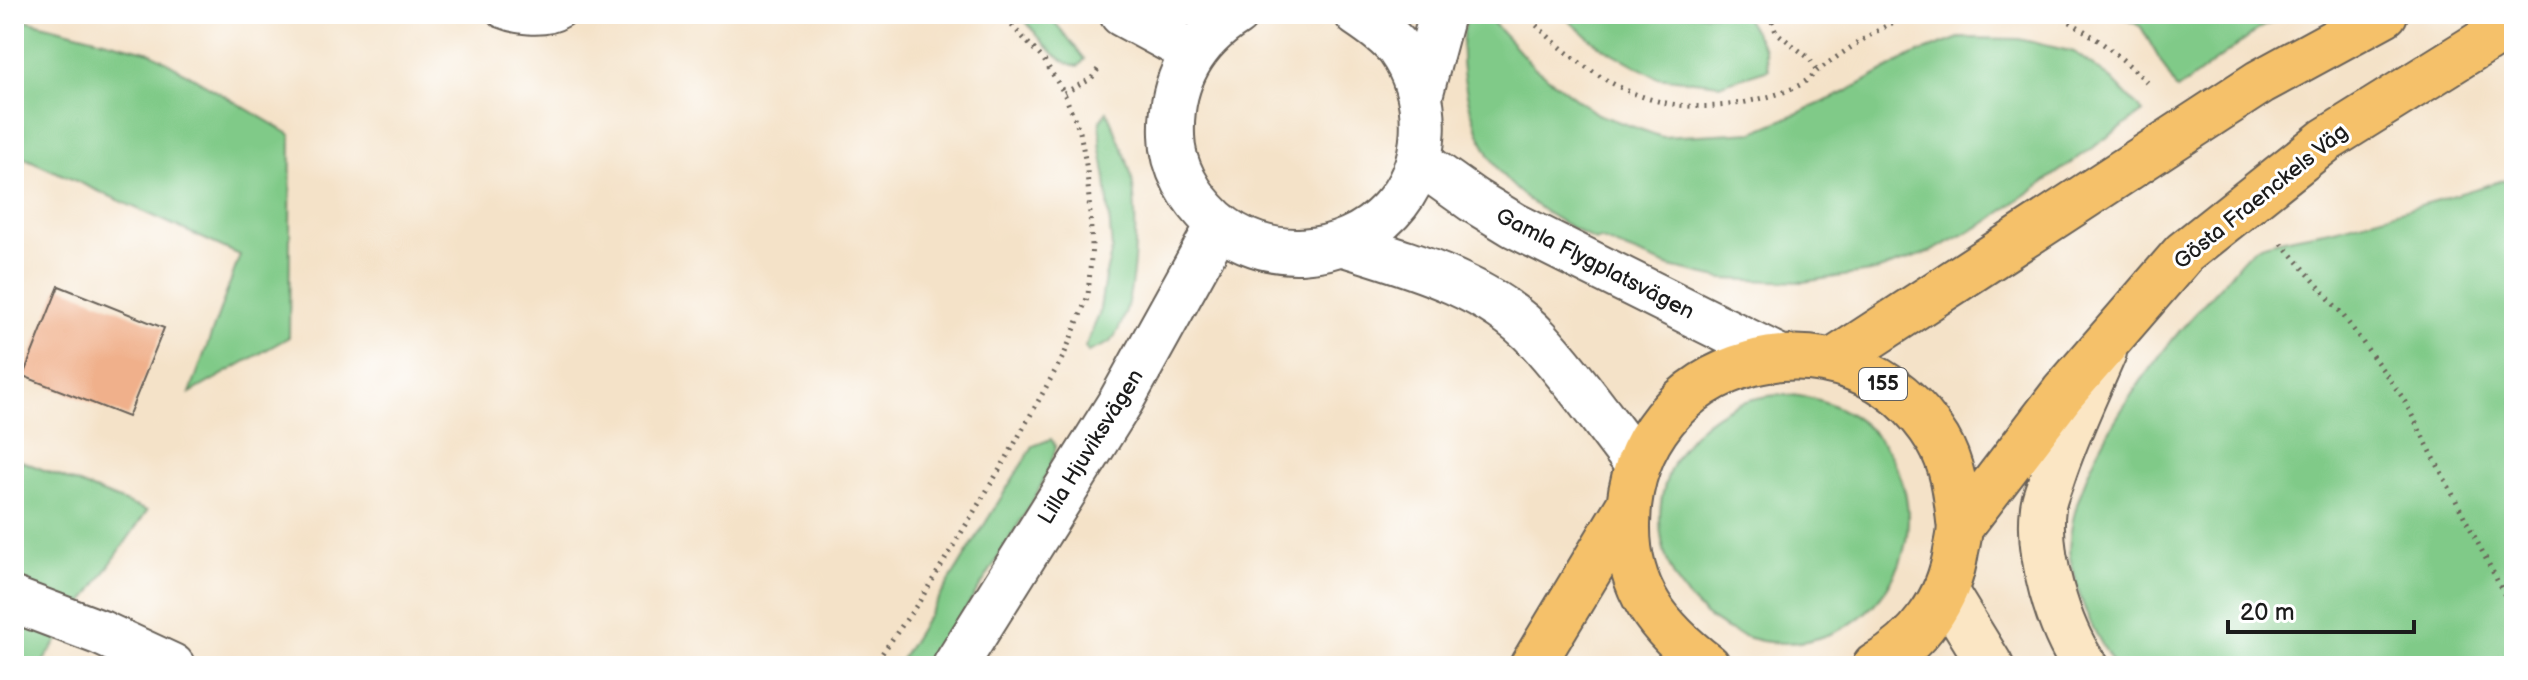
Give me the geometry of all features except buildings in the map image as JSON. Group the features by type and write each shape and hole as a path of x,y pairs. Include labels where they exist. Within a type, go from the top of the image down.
{"main road":[{"name":"155","path":"1833,361 2260,82 2385,14"},
{"name":"Gösta Fraenckels Väg","path":"1960,528 2063,393 2184,253 2326,140 2478,45 2514,26"},
{"name":"Gösta Fraenckels Väg","path":"1708,666 1678,643 1654,614 1637,581 1628,544 1628,506 1637,464 1660,423 1693,390 1712,377 1734,368 1779,357 1833,361 1874,377 1911,405 1938,441 1955,482 1960,528 1955,560 1945,591 1924,626 1894,655 1875,666"},
{"name":"155","path":"1532,666 1628,506"}],"street":[{"path":"1122,14 1194,53"},
{"path":"1236,14 1206,37 1182,74 1174,96 1172,144 1178,167 1188,189 1219,224 1237,236 1278,250 1299,251 1341,243 1367,230 1390,211 1407,188 1418,161 1424,129 1420,96 1411,71 1398,48 1357,14"},
{"path":"1420,96 1442,14"},
{"name":"Gamla Flygplatsvägen","path":"1418,161 1514,225 1779,357"},
{"name":"Lilla Hjuviksvägen","path":"955,666 1121,401 1219,224"},
{"path":"1341,243 1414,265 1473,292 1507,312 1537,338 1637,464"},
{"path":"2085,666 2056,604 2044,557 2043,507 2058,460 2110,338"},
{"path":"1945,591 1991,666"},
{"path":"14,600 101,633 172,666"}],"lane":[{"path":"501,14 519,21 556,18 562,14"}],"path":[{"path":"873,666 921,599 1006,459 1064,355 1088,296 1092,245 1087,170 1080,132 1064,93 1044,60 1001,14"},
{"path":"1525,14 1591,73 1637,96 1671,105 1698,107 1724,106 1765,98 1803,83 1890,23 1911,14"},
{"path":"1769,14 1776,32 1809,58 1817,71"},
{"path":"2056,14 2091,33 2155,90"},
{"path":"2274,234 2342,314 2403,398 2514,613"}],"green space":[{"path":"1019,14 1048,14 1085,59 1079,66 1061,59"},
{"path":"1469,14 1485,14 1534,67 1597,114 1662,137 1754,132 1842,94 1911,56 1959,38 2019,39 2074,52 2112,80 2143,112 1986,223 1930,252 1876,271 1803,282 1723,279 1670,267 1600,239 1595,241 1544,211 1510,183 1490,157 1467,96 1462,52"},
{"path":"1560,14 1743,14 1764,48 1769,69 1721,84 1656,77 1600,46"},
{"path":"2118,14 2287,14 2259,29 2177,90 2141,27"},
{"path":"14,17 150,52 291,135 289,337 190,393 240,255 14,153"},
{"path":"1107,111 1131,174 1135,212 1134,261 1131,286 1119,328 1110,342 1088,352 1085,347 1099,315 1112,250 1100,143 1100,122"},
{"path":"2514,177 2514,666 2115,666 2090,621 2077,586 2069,549 2075,513 2086,477 2104,441 2125,405 2174,338 2257,247 2379,217"},
{"path":"1784,395 1831,405 1853,416 1872,431 1887,450 1898,472 1908,519 1898,566 1887,588 1872,607 1853,622 1831,633 1784,643 1737,633 1715,622 1696,607 1681,588 1670,566 1660,519 1670,472 1681,450 1696,431 1715,416 1737,405"},
{"path":"1051,439 1056,447 1037,492 928,666 897,666 1033,446"},
{"path":"14,458 147,511 40,666 14,666"}]}
